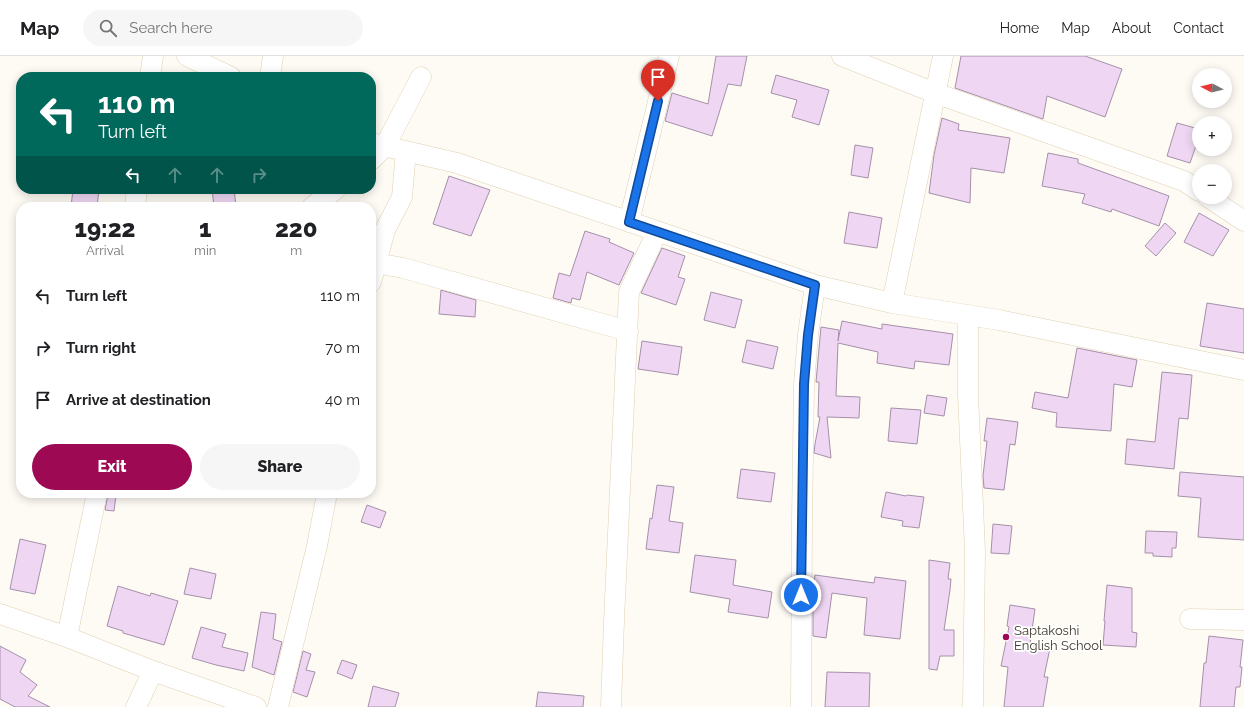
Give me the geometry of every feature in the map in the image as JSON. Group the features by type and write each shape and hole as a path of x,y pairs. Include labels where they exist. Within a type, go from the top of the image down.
{"street":[{"path":"151,72 153,56"},
{"path":"187,56 221,72"},
{"path":"271,72 273,56"},
{"path":"629,222 669,56"},
{"path":"842,56 935,93 1184,181 1192,186"},
{"path":"892,303 943,56"},
{"path":"421,77 378,144 457,163 815,285 892,303 1000,320 1244,370"},
{"path":"406,151 402,197 385,230 376,263 403,268 628,331"},
{"path":"319,202 329,194"},
{"path":"1218,204 1244,221"},
{"path":"611,707 629,292 657,232"},
{"path":"801,707 804,384 808,335 815,285"},
{"path":"968,315 968,394 975,550 972,707"},
{"path":"68,637 96,498"},
{"path":"278,707 316,554 326,498"},
{"path":"0,614 68,637 153,671 256,707"},
{"path":"1190,619 1244,620"},
{"path":"136,707 153,671"}],"building":[{"path":"716,56 747,56 741,86 728,84 712,136 665,121 672,93 708,104"},
{"path":"961,56 1085,56 1122,69 1105,117 1047,96 1043,119 955,88"},
{"path":"776,75 829,90 819,125 792,117 797,100 771,93"},
{"path":"942,118 959,124 958,130 1010,138 1004,173 971,168 970,203 929,193 934,155"},
{"path":"1177,123 1192,127 1192,156 1190,163 1167,156"},
{"path":"855,145 873,148 868,178 851,175"},
{"path":"1048,153 1078,159 1078,163 1169,196 1159,226 1112,209 1111,212 1082,203 1085,194 1042,186"},
{"path":"449,176 490,190 471,236 433,224"},
{"path":"72,194 98,194 98,202 72,202"},
{"path":"213,194 235,194 236,202 213,202"},
{"path":"849,212 882,218 877,248 844,243"},
{"path":"1199,213 1229,230 1213,256 1184,242"},
{"path":"1165,223 1176,233 1156,256 1145,246"},
{"path":"585,231 610,239 609,242 634,253 619,285 587,272 580,300 572,298 571,303 553,298 559,273 570,276"},
{"path":"662,248 685,256 678,277 685,279 676,305 641,293"},
{"path":"441,290 476,300 475,317 439,314"},
{"path":"711,292 742,300 735,328 704,320"},
{"path":"1207,303 1244,309 1244,353 1200,346"},
{"path":"842,321 882,329 882,324 953,334 949,365 915,361 914,369 877,363 878,352 838,343 836,396 860,397 859,418 827,417 831,458 814,453 820,417 818,417 819,382 816,382 821,327 839,330 838,341"},
{"path":"747,340 778,347 773,369 742,362"},
{"path":"642,341 682,347 678,375 638,369"},
{"path":"1077,348 1137,360 1132,387 1114,384 1111,431 1056,427 1057,413 1032,408 1035,392 1068,398"},
{"path":"1162,372 1192,375 1188,419 1179,418 1174,469 1125,464 1127,439 1155,442"},
{"path":"927,395 947,398 944,416 924,413"},
{"path":"891,408 921,410 917,444 888,441"},
{"path":"987,418 1018,422 1015,445 1010,444 1004,490 984,488 983,476 987,441 984,441"},
{"path":"741,469 775,473 771,502 737,498"},
{"path":"1180,472 1244,477 1244,540 1198,537 1201,498 1178,496"},
{"path":"657,485 674,487 669,521 683,523 679,553 646,549 650,518 652,519"},
{"path":"886,492 906,496 924,497 919,528 902,526 903,521 881,517"},
{"path":"107,498 116,498 114,511 105,510"},
{"path":"367,505 386,512 380,528 361,522"},
{"path":"993,524 1012,526 1009,554 991,553"},
{"path":"1146,531 1177,532 1176,548 1172,548 1172,557 1153,556 1153,553 1145,553"},
{"path":"20,539 46,545 35,594 10,589"},
{"path":"695,555 736,560 733,585 772,592 768,618 728,612 730,599 690,592"},
{"path":"929,560 950,563 948,579 951,579 944,630 954,630 954,656 940,656 937,670 929,669"},
{"path":"190,568 216,574 211,599 184,594"},
{"path":"815,575 874,583 875,577 906,581 900,639 864,635 867,598 832,593 826,638 813,636 813,588"},
{"path":"1107,585 1132,588 1132,632 1137,633 1136,647 1103,645"},
{"path":"118,586 150,596 151,593 178,601 164,645 123,633 123,631 107,626"},
{"path":"1010,605 1035,609 1030,644 1050,648 1044,677 1048,677 1043,707 1004,707 1008,667 1001,666 1009,627 1007,626"},
{"path":"261,612 276,614 273,639 282,642 274,675 252,667"},
{"path":"201,627 226,634 222,647 248,653 244,671 192,658"},
{"path":"1209,636 1243,640 1240,667 1242,667 1240,687 1236,687 1234,707 1200,707 1204,663 1206,663"},
{"path":"0,646 26,660 20,672 37,685 28,696 50,707 15,707 0,699"},
{"path":"303,651 311,654 306,670 315,672 307,697 293,692"},
{"path":"342,660 357,665 352,679 337,673"},
{"path":"827,672 870,673 869,707 825,707"},
{"path":"373,686 399,693 395,707 368,707"},
{"path":"538,692 584,696 583,707 536,707"}],"place":[{"name":"Saptakoshi English School","path":"1006,637"}],"route":[{"path":"658,101 629,222 815,285 808,335 804,384 801,595"}]}
